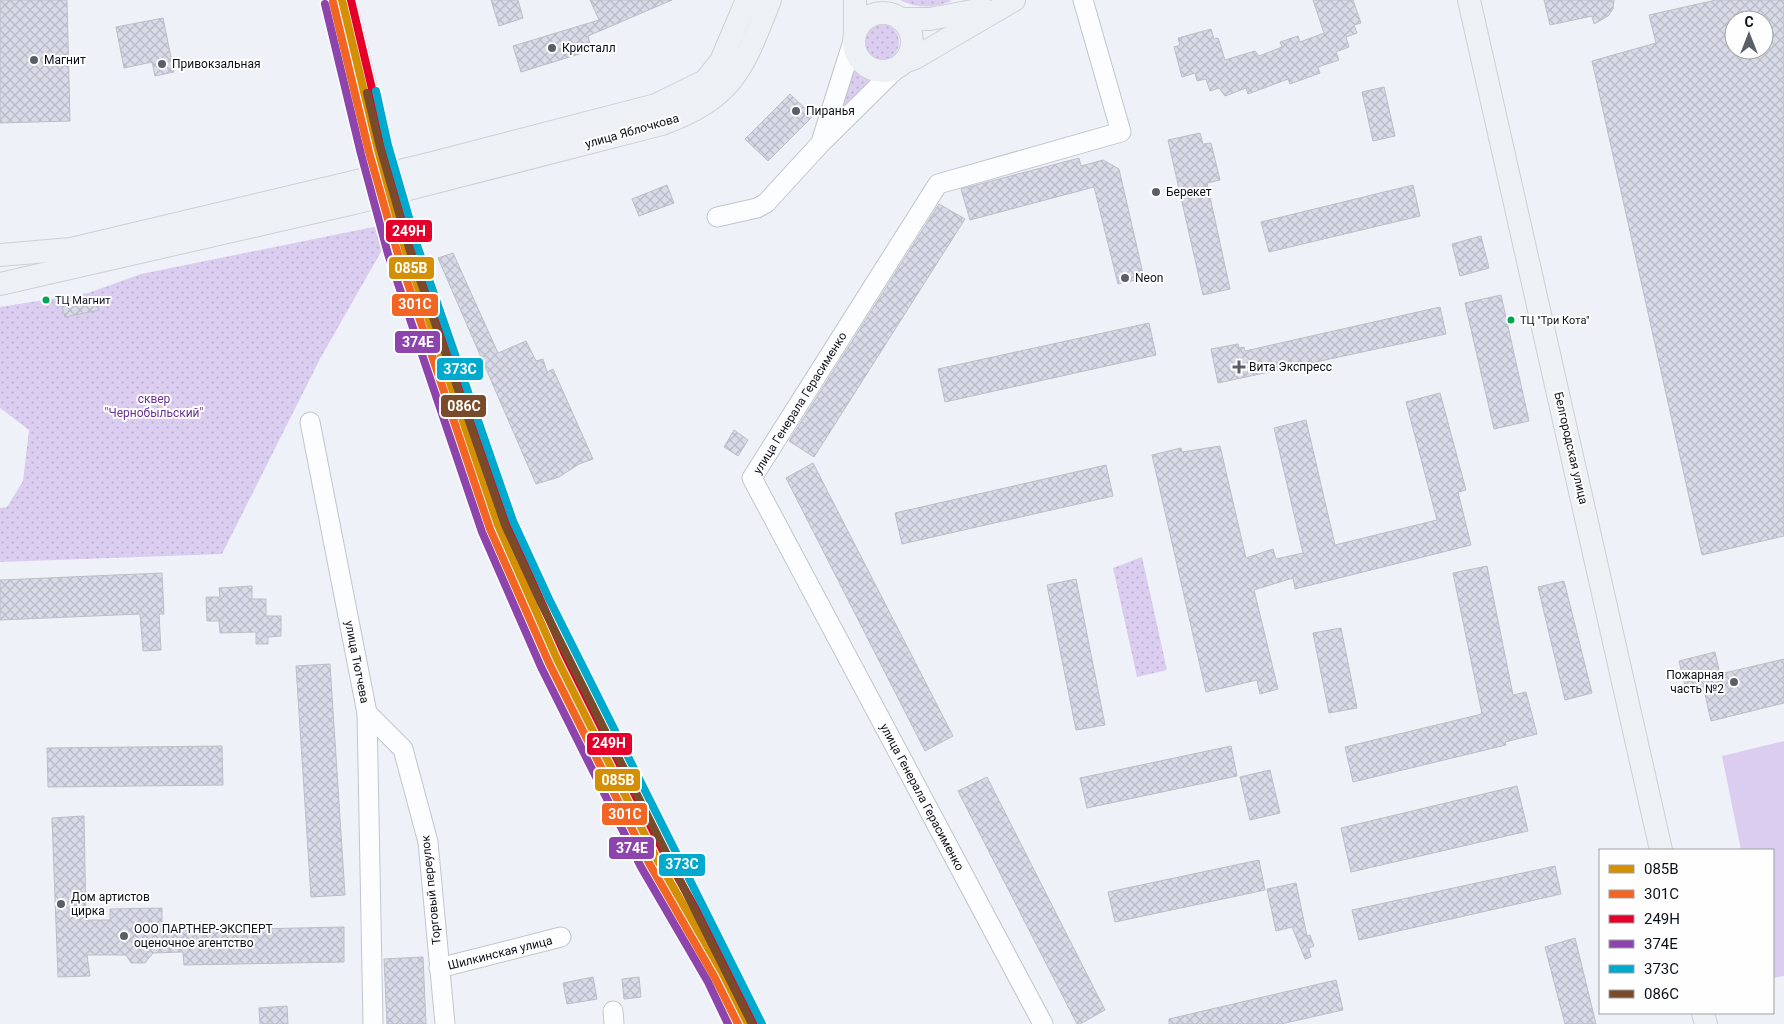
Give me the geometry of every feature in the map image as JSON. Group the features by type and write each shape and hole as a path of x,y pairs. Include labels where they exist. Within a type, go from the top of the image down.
{"main road":[{"name":"улица Яблочкова","path":"432,173 656,105 705,81 721,61 747,0"},
{"name":"улица Яблочкова","path":"432,173 662,124 691,113 718,96 738,73 770,0"},
{"path":"855,0 854,37 857,56 868,68 883,72 927,51 1009,2"},
{"name":"Белгородская улица","path":"1469,0 1661,849"},
{"name":"Белгородская улица","path":"1480,45 1485,0"},
{"path":"854,37 859,25 874,15 891,11 913,21 952,16 1009,2"},
{"path":"891,11 906,25 912,40 909,55 901,64"},
{"path":"0,284 432,173"},
{"path":"0,255 71,248 352,193"}],"street":[{"name":"улица Генерала Герасименко","path":"1043,1024 752,478 938,184 1121,132 1083,0"},
{"path":"821,143 854,37"},
{"path":"717,217 757,208 766,203 821,143 901,64"},
{"name":"улица Тютчева","path":"310,422 367,713 369,906 373,1024"},
{"name":"Торговый переулок","path":"367,713 403,749 428,842 445,1024"},
{"name":"Шилкинская улица","path":"439,968 560,938"}],"green space":[{"path":"900,0 949,0 952,1 926,7"},
{"path":"881,24 888,25 894,29 898,35 898,49 894,55 888,59 881,60 874,59 868,55 864,49 863,42 864,35 868,29 874,25"},
{"path":"852,60 864,70 880,75 838,112"},
{"name":"сквер \"Чернобыльский\"","path":"398,222 321,357 222,554 0,562 0,508 7,507 23,481 29,430 0,408 0,307 88,293 141,274"},
{"path":"1142,557 1167,670 1137,677 1113,568"},
{"path":"1784,741 1784,976 1774,978 1774,849 1741,849 1722,756"}],"building":[{"name":"Магнит","path":"0,0 67,0 70,121 0,123"},
{"path":"491,0 518,0 523,18 499,26"},
{"path":"590,0 672,0 588,36 592,50 521,72 513,46 599,20"},
{"path":"1313,0 1353,0 1361,23 1354,25 1357,33 1346,37 1349,47 1336,52 1339,60 1318,67 1320,73 1290,84 1288,79 1248,94 1246,88 1225,96 1219,88 1210,91 1206,79 1197,81 1195,73 1182,77 1174,47 1180,45 1178,38 1211,29 1214,39 1218,38 1225,60 1255,51 1259,56 1282,47 1280,42 1298,36 1300,42 1324,33"},
{"path":"1544,0 1614,0 1613,9 1608,16 1594,24 1592,16 1550,25"},
{"path":"1716,0 1784,0 1784,536 1702,555 1592,61 1656,43 1649,15"},
{"path":"163,18 174,72 155,76 152,62 124,68 116,27"},
{"path":"1384,87 1395,136 1373,141 1362,92"},
{"path":"790,94 813,116 768,161 745,139"},
{"path":"1200,133 1203,144 1211,143 1220,180 1207,183 1230,289 1203,295 1168,140"},
{"path":"1079,158 1081,166 1103,160 1119,169 1144,278 1118,284 1094,187 970,220 961,189"},
{"path":"667,185 674,203 639,216 632,199"},
{"path":"1413,185 1420,216 1269,252 1261,222"},
{"path":"939,204 965,219 814,457 789,441"},
{"path":"1481,236 1489,268 1460,276 1452,244"},
{"path":"453,253 498,353 526,341 536,361 543,359 547,372 553,369 593,459 579,464 559,477 536,484 438,258"},
{"path":"1501,295 1529,421 1494,429 1465,303"},
{"path":"96,296 99,310 65,317 61,304"},
{"path":"1440,307 1446,334 1218,383 1211,349 1238,344 1239,348 1244,347 1245,351"},
{"path":"1149,323 1156,355 945,402 938,369"},
{"path":"1440,393 1466,490 1458,492 1471,545 1295,589 1293,578 1254,590 1278,689 1260,694 1257,680 1206,692 1152,455 1181,448 1182,452 1220,446 1246,558 1273,549 1276,559 1303,553 1274,428 1306,420 1335,545 1437,520 1406,402"},
{"path":"734,430 748,440 738,456 724,447"},
{"path":"813,463 953,736 925,751 786,478"},
{"path":"1106,465 1113,496 902,544 895,513"},
{"path":"1487,566 1513,695 1526,692 1537,734 1505,742 1506,745 1353,782 1345,747 1482,714 1453,573"},
{"path":"162,573 164,614 159,614 161,650 143,651 140,614 0,620 0,580"},
{"path":"1076,579 1105,725 1076,730 1047,585"},
{"path":"1564,581 1592,693 1565,700 1538,587"},
{"path":"252,586 252,599 266,599 266,616 281,616 281,636 268,637 268,644 256,644 256,632 220,633 219,621 207,621 206,597 220,597 219,588"},
{"path":"1341,628 1357,708 1329,713 1313,633"},
{"name":"Пожарная часть №2","path":"1715,652 1720,674 1784,659 1784,703 1711,721 1704,690 1687,694 1679,661"},
{"path":"330,664 345,895 311,897 296,666"},
{"path":"222,746 223,785 48,787 47,748"},
{"path":"1231,746 1237,776 1087,808 1080,778"},
{"path":"1270,770 1280,813 1250,820 1240,777"},
{"path":"987,777 1105,1010 1080,1024 1077,1024 958,791"},
{"path":"1517,786 1528,831 1351,872 1341,828"},
{"path":"84,816 86,920 110,920 110,909 162,908 162,931 344,927 344,962 184,965 183,952 153,953 145,963 131,963 126,955 87,955 90,976 58,977 52,818"},
{"path":"1259,860 1265,890 1115,922 1108,892"},
{"path":"1555,866 1561,894 1359,940 1352,910"},
{"path":"1296,883 1307,936 1310,935 1314,946 1309,948 1311,957 1305,959 1292,927 1276,931 1267,889"},
{"path":"1575,938 1596,1024 1565,1024 1545,947"},
{"path":"423,957 426,1024 387,1024 384,959"},
{"path":"593,977 597,999 567,1004 563,983"},
{"path":"639,977 641,997 624,999 622,979"},
{"path":"1336,980 1343,1010 1281,1024 1169,1024 1169,1019"},
{"path":"287,1006 288,1024 260,1024 259,1008"}],"railway":[{"path":"354,0 376,91"}],"transit line":[{"name":"085В","path":"342,0 378,150 405,249 498,525 557,659 657,859 723,974 748,1024"},
{"name":"249Н","path":"351,0 386,148 413,246 506,522 565,655 665,855 731,970 756,1020"},
{"name":"301С","path":"333,2 369,152 397,251 490,529 549,663 649,863 715,978 738,1024"},
{"name":"374Е","path":"325,4 361,154 388,254 482,532 541,667 641,867 708,982 728,1024"},
{"name":"373C","path":"376,91 388,145 417,245 513,521 549,599 762,1024"},
{"name":"086С","path":"367,93 380,147 409,248 505,525 541,603 752,1024"}],"place":[{"name":"Кристалл","path":"552,48"},
{"name":"Магнит","path":"34,60"},
{"name":"Привокзальная","path":"162,64"},
{"name":"Пиранья","path":"796,111"},
{"name":"Берекет","path":"1156,192"},
{"name":"Neon","path":"1125,278"},
{"name":"ТЦ Магнит","path":"46,300"},
{"name":"ТЦ \"Три Кота\"","path":"1511,320"},
{"name":"Вита Экспресс","path":"1239,367"},
{"name":"Пожарная часть №2","path":"1734,682"},
{"name":"Дом артистов цирка","path":"61,904"},
{"name":"ООО ПАРТНЕР-ЭКСПЕРТ оценочное агентство","path":"124,936"}]}
